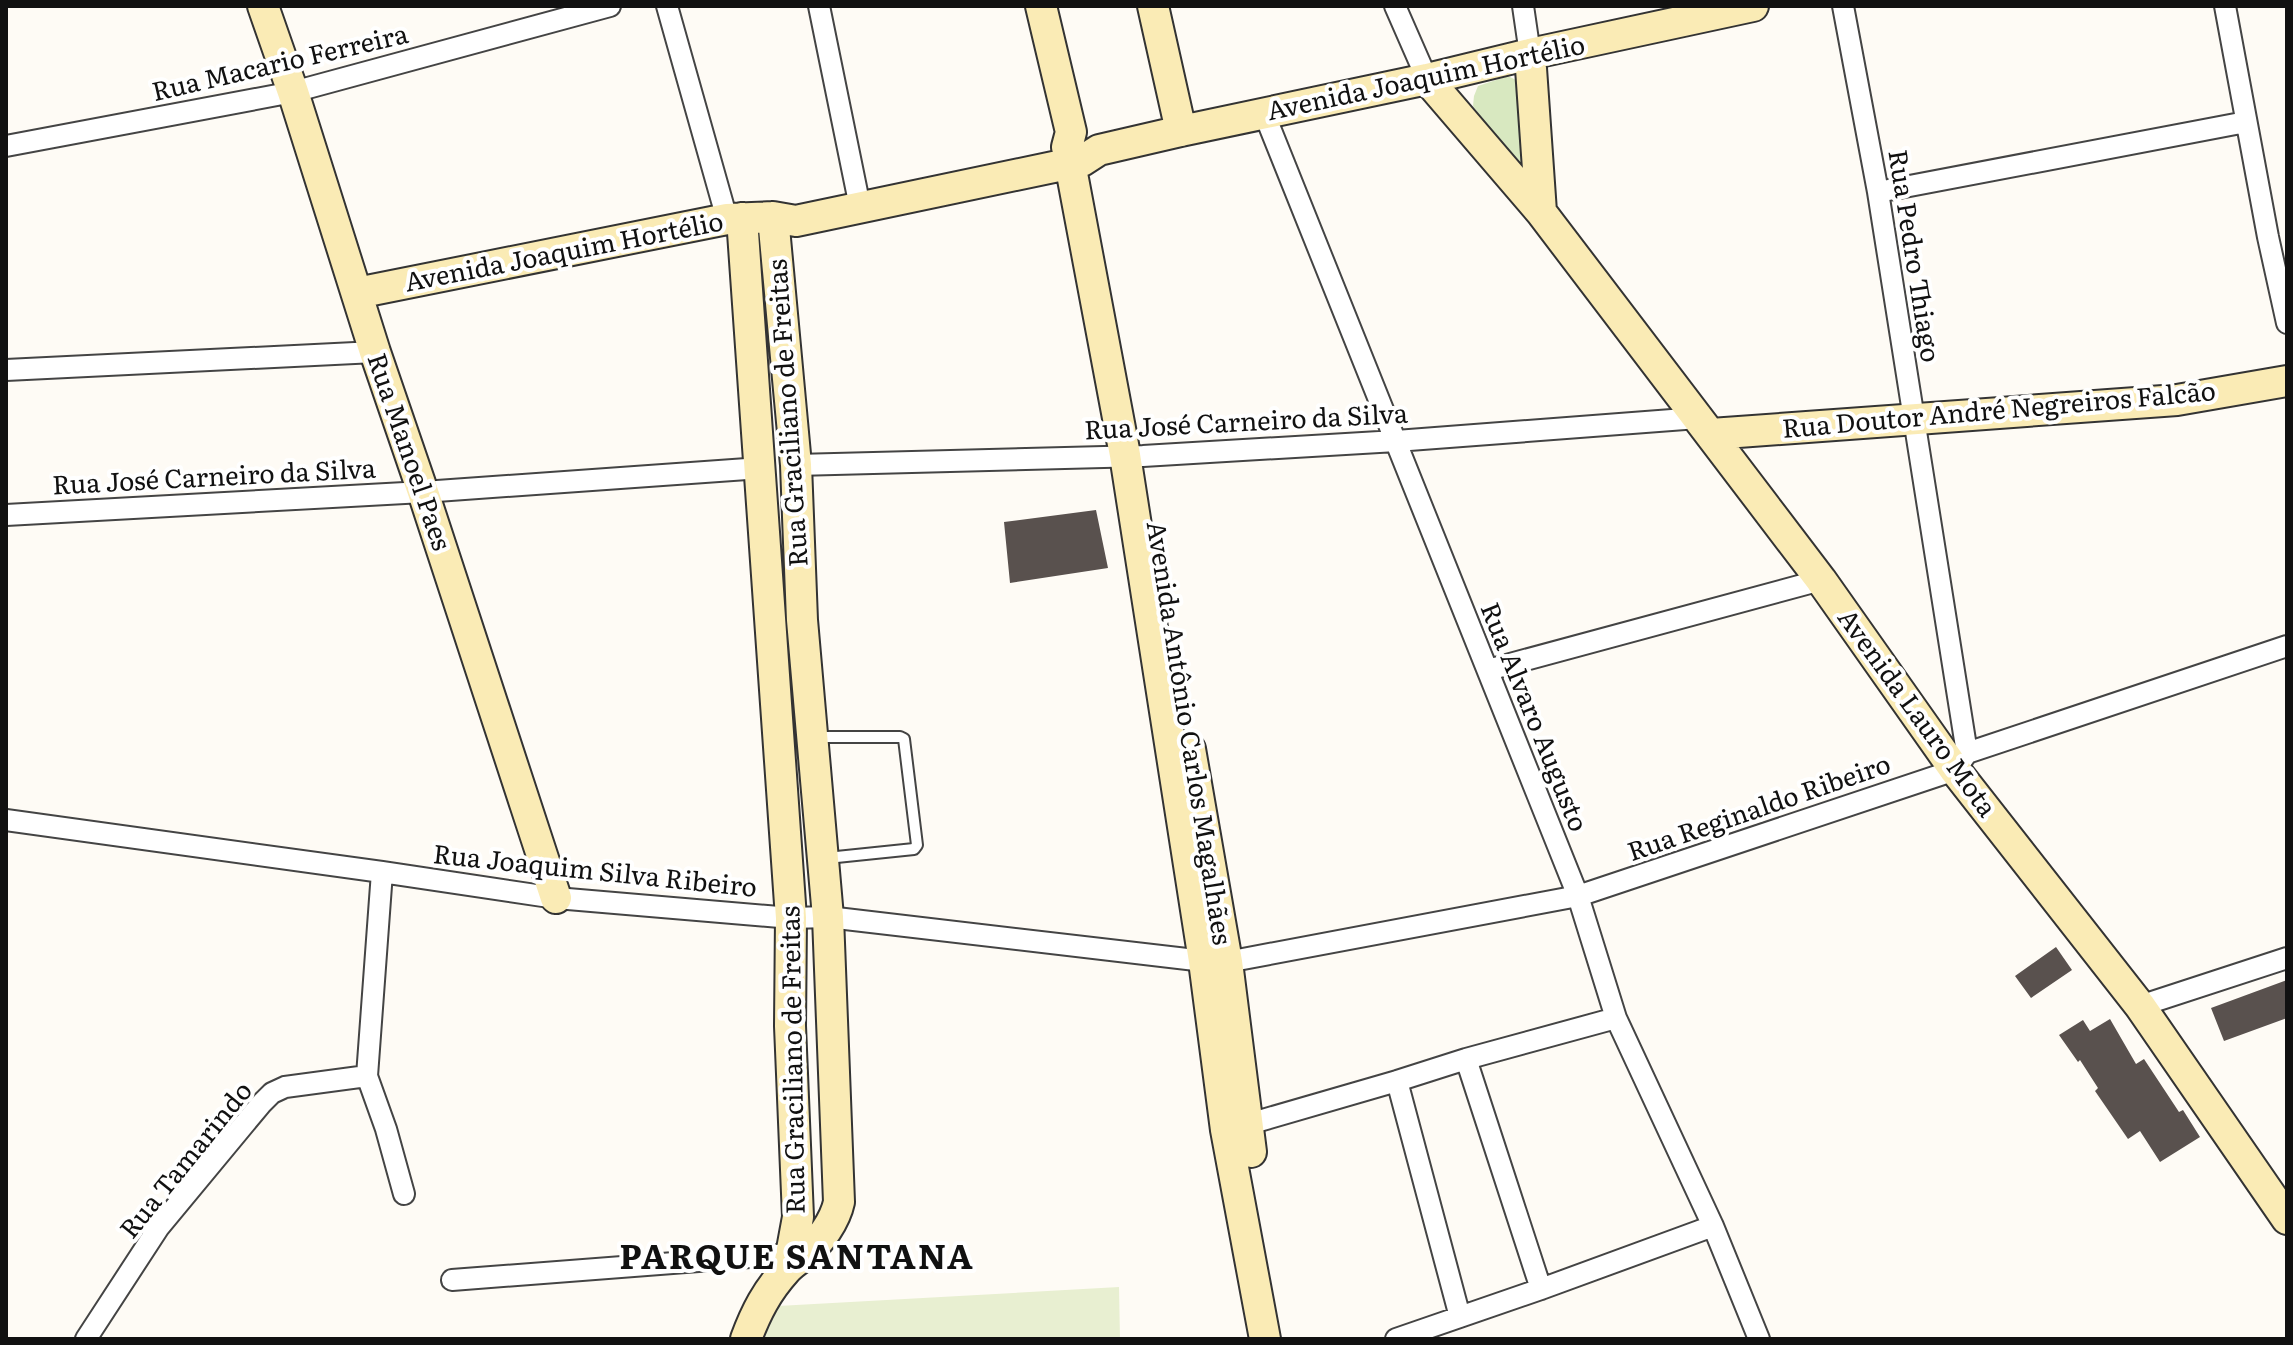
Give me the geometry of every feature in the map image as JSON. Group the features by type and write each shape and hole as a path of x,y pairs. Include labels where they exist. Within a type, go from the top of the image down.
{"street":[{"name":"Rua Manoel Paes","path":"263,6 556,898"},
{"name":"Rua Macario Ferreira","path":"6,146 293,92 610,6"},
{"path":"667,6 734,218"},
{"path":"819,6 858,199"},
{"name":"Avenida Antônio Carlos Magalhães","path":"1041,6 1078,150 1134,456 1215,961 1265,1339"},
{"path":"1153,6 1181,131"},
{"path":"1395,6 1427,79"},
{"path":"1523,6 1530,54 1541,212"},
{"name":"Avenida Joaquim Hortélio","path":"357,293 734,218 773,217 793,205 858,199 1078,150 1427,79 1753,6"},
{"name":"Rua Pedro Thiago","path":"1843,6 1878,192 1961,761"},
{"path":"2225,6 2287,323"},
{"name":"Avenida Lauro Mota","path":"1427,79 1541,212 1961,761 2140,1006 2287,1219"},
{"name":"Rua Alvaro Augusto","path":"1264,113 1578,896 1616,1018 1713,1226 1759,1339"},
{"path":"1878,192 2246,122"},
{"name":"Rua Graciliano de Freitas","path":"773,217 796,465 802,620 828,917 839,1202 836,1216 796,1257"},
{"name":"Rua Graciliano de Freitas","path":"734,218 761,468 791,918 790,1026 798,1217 796,1257"},
{"path":"6,370 375,352"},
{"name":"Rua Doutor André Negreiros Falcão","path":"1705,426 1913,419 2177,400 2287,381"},
{"name":"Rua José Carneiro da Silva","path":"796,465 1134,456 1705,426"},
{"name":"Rua José Carneiro da Silva","path":"6,515 423,492 761,468"},
{"path":"1488,670 1821,580"},
{"name":"Rua Reginaldo Ribeiro","path":"1215,961 1578,896 2287,646"},
{"name":"Rua Joaquim Silva Ribeiro","path":"6,820 556,898 791,918 828,917 1215,961"},
{"path":"382,872 367,1076 404,1194"},
{"path":"2140,1006 2287,958"},
{"path":"1236,1127 1616,1018"},
{"path":"1466,1059 1541,1289"},
{"name":"Rua Tamarindo","path":"86,1339 159,1227 272,1093 285,1087 367,1076"},
{"path":"1397,1081 1460,1317"},
{"name":"Avenida Antônio Carlos Magalhães","path":"1236,1127 1284,1339"},
{"path":"1396,1339 1713,1226"},
{"path":"452,1280 796,1257"},
{"path":"746,1339 764,1296 796,1257"}],"lane":[{"path":"812,737 904,739 917,845 914,849 821,858"}],"green space":[{"path":"1508,76 1520,82 1530,184 1473,106 1478,86"},
{"path":"1119,1287 1120,1339 757,1339 778,1306"}],"building":[{"path":"1096,510 1108,568 1010,583 1004,522"},
{"path":"2056,947 2072,970 2031,998 2015,976"},
{"path":"2287,980 2287,1018 2224,1041 2211,1008"},
{"path":"2110,1019 2136,1064 2144,1059 2179,1112 2183,1110 2200,1137 2160,1162 2140,1131 2128,1139 2095,1091 2098,1088 2080,1060 2078,1062 2059,1035 2083,1020 2090,1031"}],"district":[{"name":"PARQUE SANTANA","path":"797,1257"}]}
